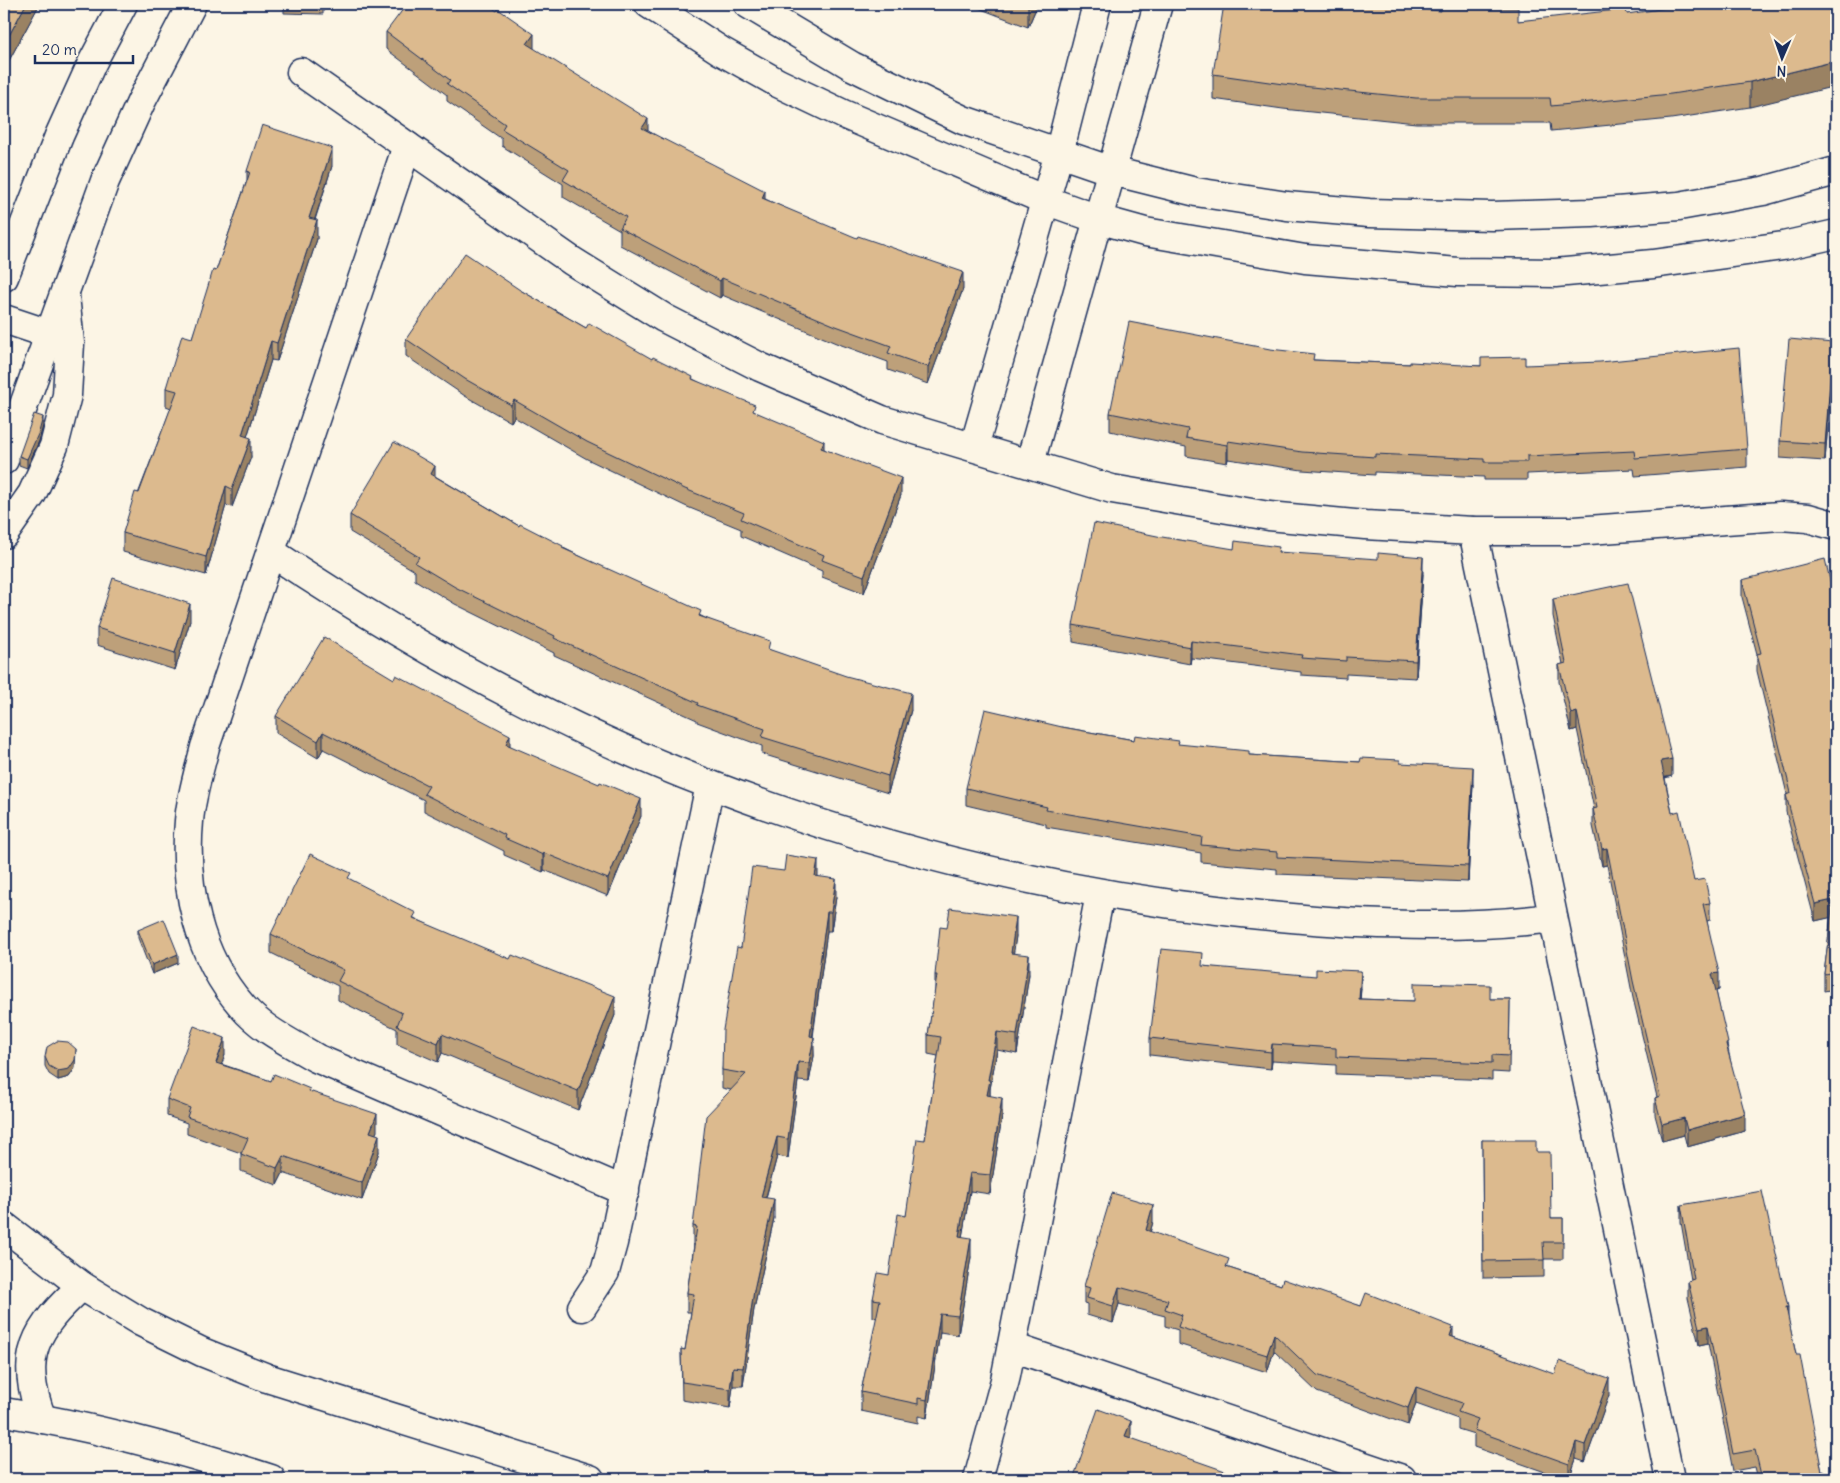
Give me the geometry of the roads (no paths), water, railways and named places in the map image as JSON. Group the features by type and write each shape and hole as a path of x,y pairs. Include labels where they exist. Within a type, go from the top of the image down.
{"street":[{"path":"5,274 59,136 92,63 123,4"},
{"path":"4,460 64,290 109,172 141,102 192,4"},
{"path":"649,4 721,51 778,83 851,118 1046,200 1098,219 1145,232 1305,259 1458,272 1555,273 1653,264 1783,246 1836,234"},
{"path":"748,4 852,66 955,116 1112,171 1196,192 1287,206 1369,213 1492,216 1592,213 1679,206 1764,191 1836,171"},
{"path":"974,447 1046,200 1097,4"},
{"path":"1030,463 1158,4"},
{"path":"301,72 572,261 664,318 760,367 882,420 1112,489 1269,516 1364,525 1473,530 1575,531 1780,516 1808,518 1836,526"},
{"path":"407,146 205,747 189,820 188,848 192,902 211,960 224,984 242,1007 259,1022 316,1058 624,1191"},
{"path":"4,534 32,494 47,462 54,446 67,395 70,343 64,290"},
{"path":"4,319 49,334"},
{"path":"1473,530 1670,1479"},
{"path":"271,552 335,594 493,684 582,729 710,785 891,844 984,869 1100,894 1168,905 1302,920 1444,925 1503,924 1553,918"},
{"path":"582,1307 605,1272 624,1191 710,785"},
{"path":"978,1479 1012,1347 1100,894"},
{"path":"4,1226 82,1286 140,1322 202,1352 267,1378 590,1479"},
{"path":"42,1419 32,1394 30,1367 36,1341 49,1317 82,1286"},
{"path":"1012,1347 1402,1479"},
{"path":"4,1412 108,1432 173,1449 271,1479"}]}
